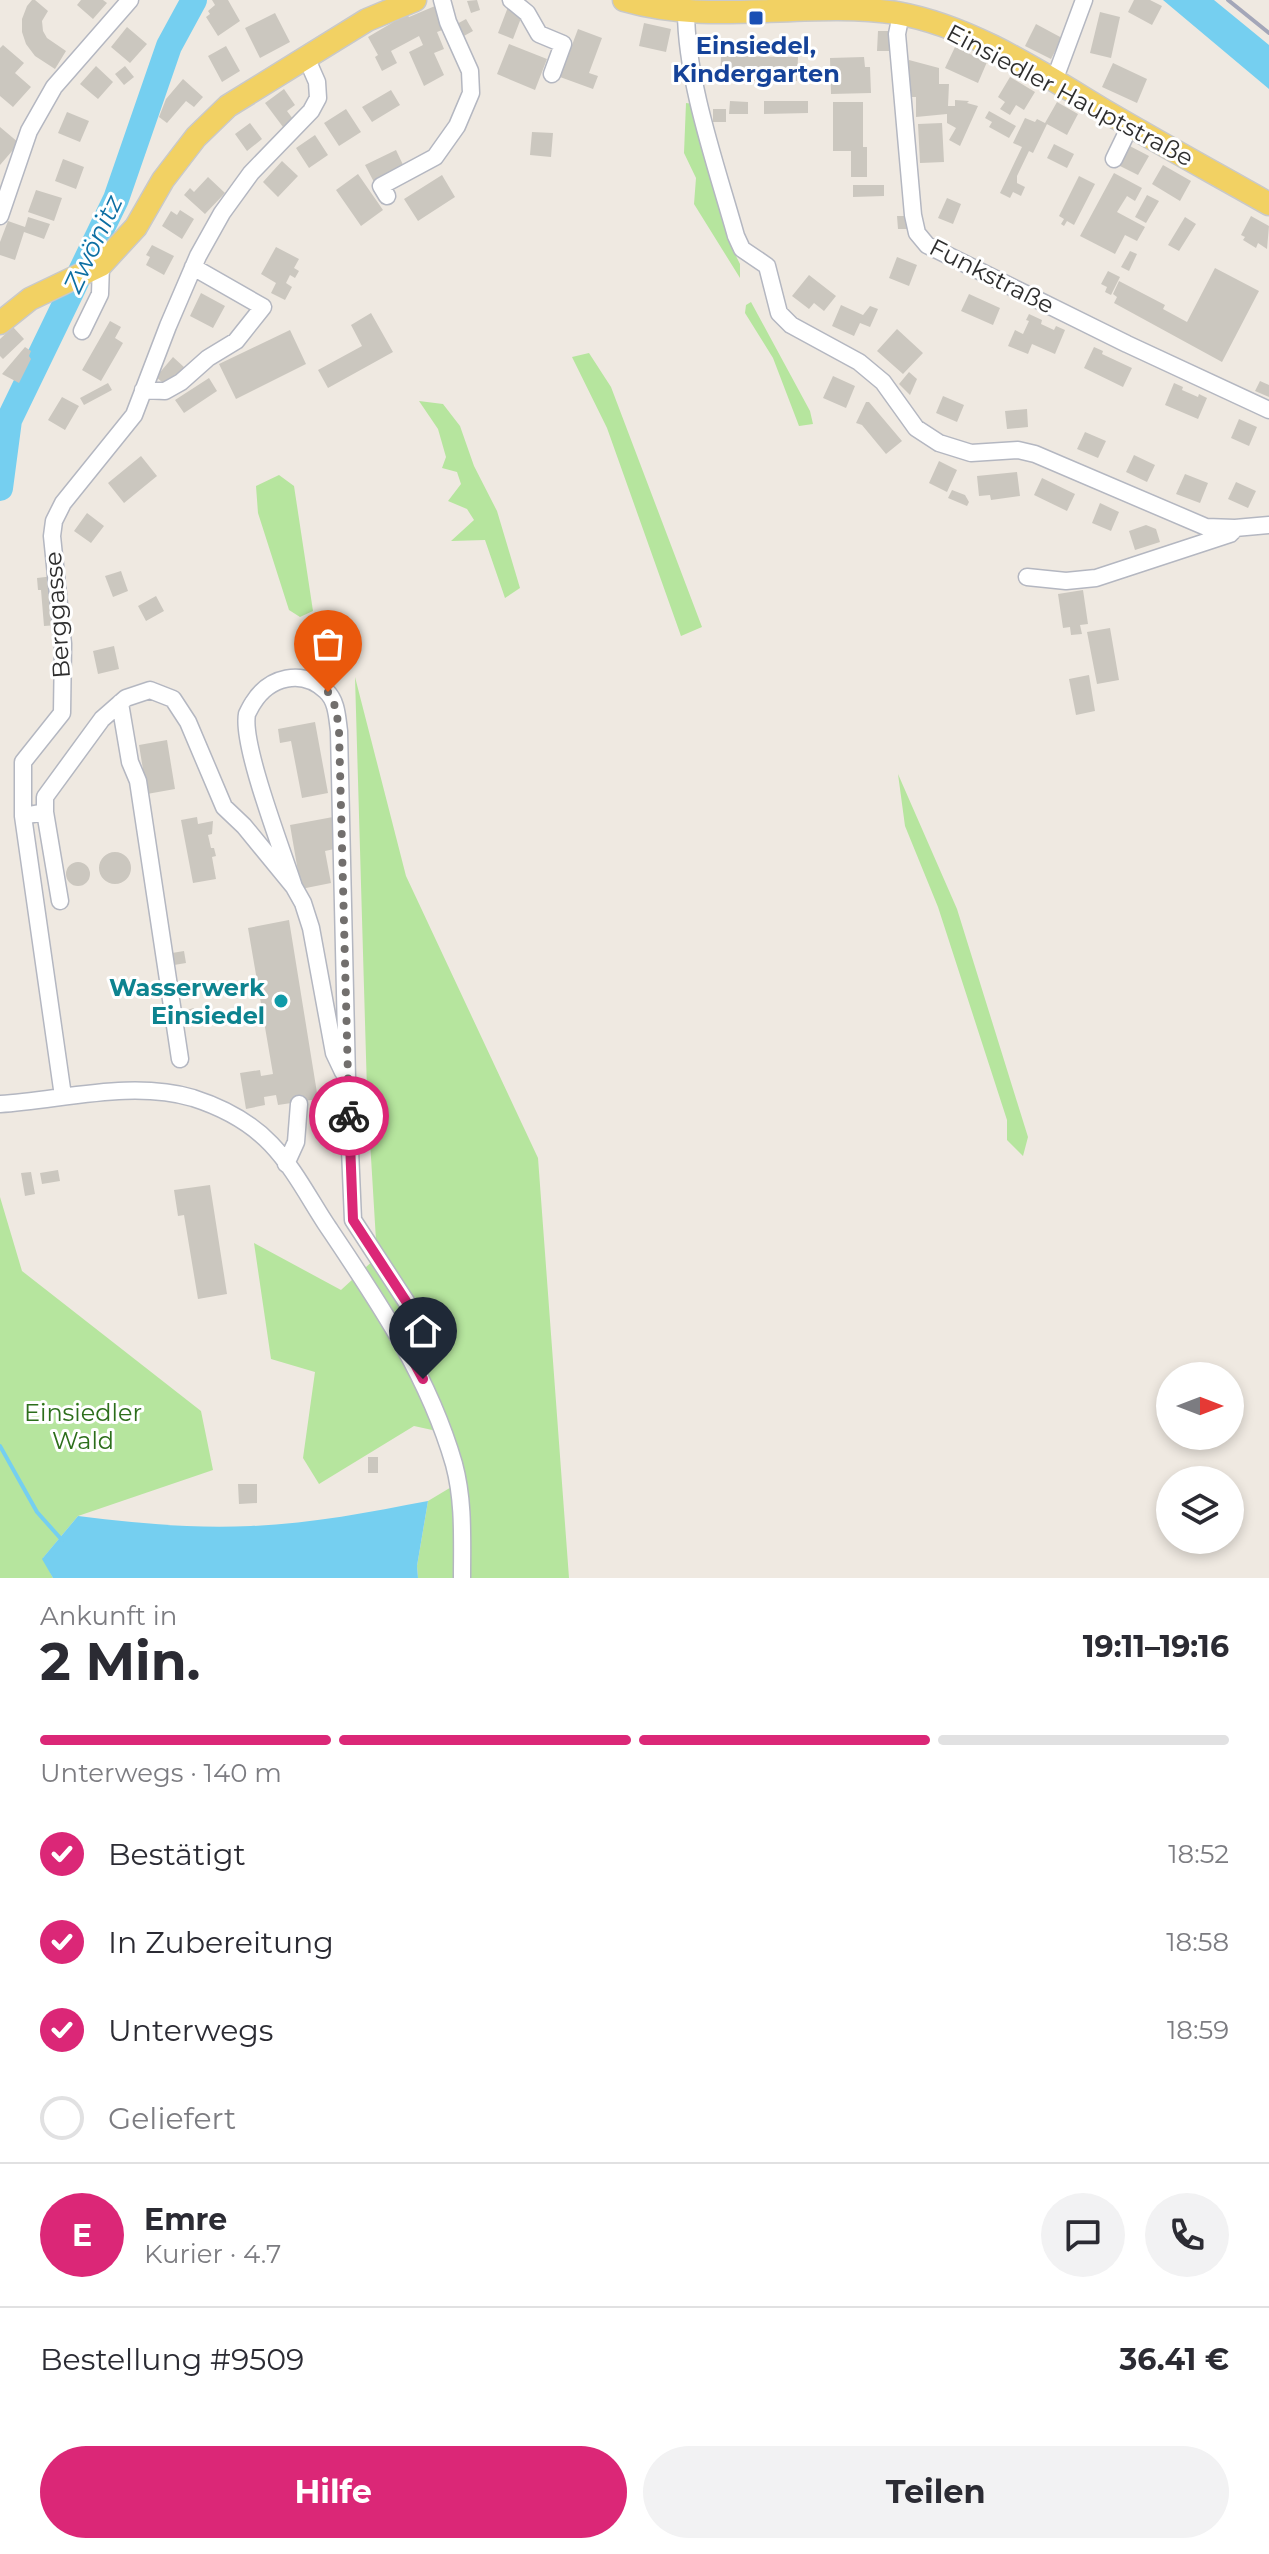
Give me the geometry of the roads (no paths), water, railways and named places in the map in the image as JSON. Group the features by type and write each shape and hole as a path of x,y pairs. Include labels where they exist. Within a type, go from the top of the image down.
{"main road":[{"path":"3,316 30,299 101,265 136,227 163,180 196,137 228,106 367,20 415,0"},
{"name":"Einsiedler Hauptstraße","path":"624,0 679,7 771,5 874,10 930,21 972,36 1269,204"}],"street":[{"path":"387,196 381,186 435,157 457,126 471,93 470,71 448,22 442,0"},
{"path":"511,0 527,13 539,34 563,44 552,74"},
{"path":"1054,81 1084,0"},
{"path":"0,216 29,131 54,87 116,18 124,2"},
{"path":"679,7 736,236 742,249 767,266 779,313 791,325 859,362 883,382 916,428 939,443 971,453 1018,450 1035,454 1206,527 1269,525"},
{"name":"Funkstraße","path":"901,14 897,34 913,215 917,233 927,245 1269,410"},
{"name":"Berggasse","path":"63,1096 23,816 23,762 62,713 63,644 52,536 54,521 63,503 134,415 193,267 222,213 251,173 311,111 318,98 317,82 306,57"},
{"path":"1114,159 1130,126"},
{"path":"82,331 100,294 101,265"},
{"path":"143,390 165,391 181,382 208,358 236,341 263,307 193,267"},
{"path":"1027,577 1066,581 1096,578 1230,534 1235,528"},
{"path":"294,887 248,742 247,713 260,691 276,681 297,676 328,692 336,708 353,1220 415,1315 414,1330 403,1342"},
{"path":"60,901 45,797 102,719 126,698 150,690 173,699 188,722 224,807 244,826 294,887 303,903 311,928 334,1053 347,1079"},
{"path":"120,703 130,762 138,781 180,1059"},
{"path":"23,816 45,812"},
{"path":"0,1104 143,1091 192,1098 234,1115 270,1143 403,1342 423,1379 455,1467 463,1511 462,1578"},
{"path":"286,1164 296,1142 299,1104"}],"water":[{"path":"1163,0 1214,0 1269,45 1269,89"},
{"path":"428,1501 417,1566 418,1578 53,1578 42,1559 78,1516 164,1525 251,1526 318,1520"}],"waterway":[{"name":"Zwönitz","path":"0,488 9,420 116,199 169,46 194,0"},
{"path":"0,1446 37,1512 62,1540"}],"railway":[{"path":"1228,0 1269,33"}],"place":[{"name":"Einsiedel, Kindergarten","path":"756,18"},
{"name":"Wasserwerk Einsiedel","path":"281,1001"}],"park label":[{"name":"Einsiedler Wald","path":"83,1426"}]}
